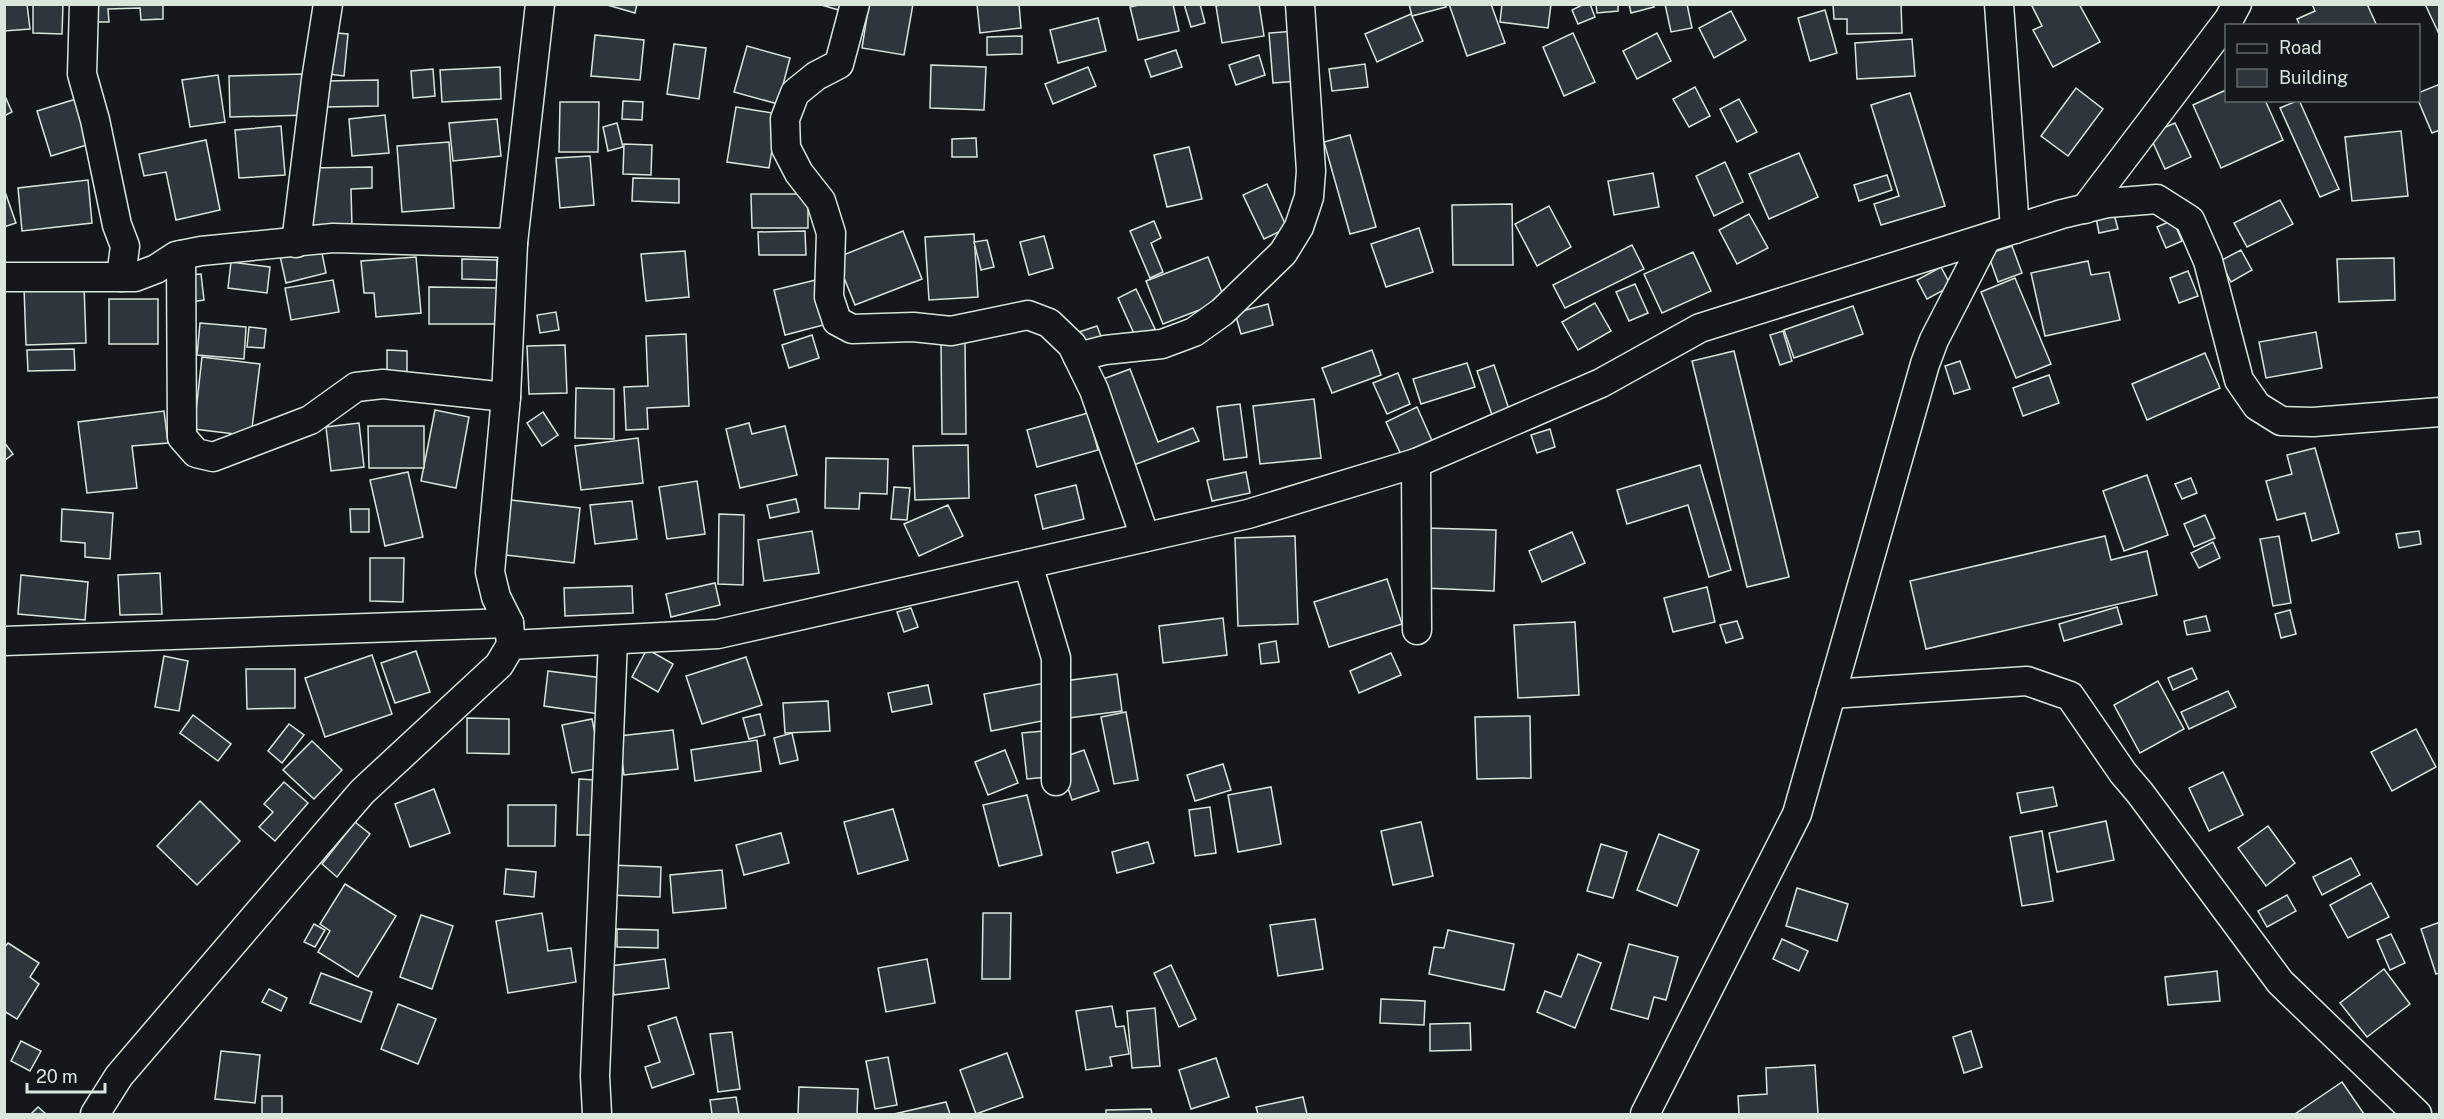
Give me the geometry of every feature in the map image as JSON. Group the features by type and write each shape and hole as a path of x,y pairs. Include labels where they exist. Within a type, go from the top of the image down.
{"street":[{"path":"84,4 82,75 95,120 117,225 125,246 121,277"},
{"path":"296,243 316,80 328,4"},
{"path":"95,1114 126,1068 362,792 499,665 510,634 489,572 506,396 513,243 540,4"},
{"path":"855,4 838,64 816,76 795,93 785,119 786,148 799,173 821,201 831,233 829,297 837,321 852,328 913,327 951,331 1028,315 1048,323 1072,345 1094,390 1145,537"},
{"path":"1078,357 1105,350 1162,344 1194,332 1222,312 1253,283 1282,253 1299,227 1309,197 1311,171 1300,4"},
{"path":"1999,4 2015,229"},
{"path":"2225,24 2236,4"},
{"path":"2085,209 2225,24"},
{"path":"4,641 510,634 613,640 718,634 1248,514 1416,463 1601,383 1700,328 2015,229 2108,203 2157,199 2190,220 2208,261 2239,380 2257,406 2281,421 2313,423 2439,412"},
{"path":"4,278 135,277 156,269 181,255 201,251 345,238 513,243"},
{"path":"1645,1114 1797,814 1925,364 1934,340 1986,238"},
{"path":"181,255 182,437 196,453 213,457 310,420 356,387 383,384 506,396"},
{"path":"1416,463 1417,630"},
{"path":"1028,564 1056,658 1056,781"},
{"path":"597,1114 595,1076 613,640"},
{"path":"1831,694 2027,681 2070,696 2123,773 2280,982 2417,1114"}],"building":[{"path":"4,4 27,4 30,29 4,31"},
{"path":"33,4 63,4 62,34 33,33"},
{"path":"91,4 163,4 163,19 141,20 140,8 108,9 109,22 92,22"},
{"path":"604,4 637,4 635,13"},
{"path":"818,4 844,4 842,11"},
{"path":"869,4 913,4 904,55 862,48"},
{"path":"977,4 1019,4 1021,28 980,33"},
{"path":"1143,4 1173,4 1179,31 1138,40 1130,7"},
{"path":"1184,4 1200,4 1205,23 1191,27"},
{"path":"1259,4 1264,36 1222,43 1216,6"},
{"path":"1409,4 1445,4 1446,7 1412,16"},
{"path":"1449,4 1491,4 1505,43 1467,56"},
{"path":"1502,4 1551,4 1548,28 1500,22"},
{"path":"1584,4 1590,4 1595,17 1578,24 1572,10"},
{"path":"1596,4 1618,4 1618,11 1597,13"},
{"path":"1629,4 1653,4 1654,7 1631,13"},
{"path":"1665,4 1687,4 1692,28 1671,32"},
{"path":"1833,4 1901,4 1902,33 1847,34 1847,19 1834,19"},
{"path":"2031,4 2079,4 2100,42 2053,67 2033,30 2042,26"},
{"path":"2312,4 2367,4 2376,24 2299,24 2297,19 2315,11"},
{"path":"2425,4 2440,4 2440,36"},
{"path":"1825,10 1837,53 1810,61 1798,18"},
{"path":"1731,11 1746,40 1714,58 1699,28"},
{"path":"1411,14 1423,41 1377,62 1365,34"},
{"path":"1098,18 1106,51 1058,63 1050,30"},
{"path":"1295,31 1299,81 1273,83 1269,33"},
{"path":"325,32 348,34 344,76 321,73"},
{"path":"1573,33 1595,82 1564,96 1543,47"},
{"path":"1657,33 1671,61 1637,79 1623,51"},
{"path":"595,35 644,40 640,80 591,76"},
{"path":"1022,36 1022,54 987,55 987,37"},
{"path":"1912,39 1915,76 1857,79 1855,43"},
{"path":"674,44 706,48 699,99 667,94"},
{"path":"747,46 790,58 778,104 734,92"},
{"path":"1176,50 1182,67 1151,77 1145,60"},
{"path":"1259,55 1265,75 1236,85 1229,65"},
{"path":"1365,64 1368,87 1332,91 1329,69"},
{"path":"931,65 986,67 984,110 930,108"},
{"path":"500,67 501,99 442,102 440,70"},
{"path":"1088,67 1096,86 1053,104 1045,84"},
{"path":"433,69 435,96 413,98 411,71"},
{"path":"306,74 307,115 230,117 229,76"},
{"path":"218,75 225,122 190,127 182,80"},
{"path":"378,80 378,106 325,107 324,81"},
{"path":"2440,84 2440,130 2432,133 2419,102 2420,92"},
{"path":"1695,87 1710,116 1689,127 1673,99"},
{"path":"2076,88 2103,109 2068,156 2041,136"},
{"path":"2225,90 2225,102 2266,102 2283,140 2221,168 2193,105"},
{"path":"1910,93 1945,206 1881,225 1874,204 1899,196 1871,105"},
{"path":"4,94 12,112 4,116"},
{"path":"76,99 90,144 51,156 37,111"},
{"path":"1739,99 1757,132 1737,142 1720,109"},
{"path":"623,101 643,102 642,120 622,119"},
{"path":"560,102 599,102 598,152 559,152"},
{"path":"2300,102 2339,189 2320,197 2280,108"},
{"path":"736,107 778,114 769,168 727,162"},
{"path":"385,115 389,153 352,156 349,119"},
{"path":"497,119 501,156 453,161 449,123"},
{"path":"617,123 623,147 608,151 603,127"},
{"path":"2175,123 2191,157 2165,169 2149,134"},
{"path":"281,126 285,175 239,178 235,130"},
{"path":"2401,131 2408,196 2352,201 2345,137"},
{"path":"1350,135 1376,227 1350,234 1324,142"},
{"path":"976,138 977,157 952,157 952,139"},
{"path":"206,140 220,210 176,220 166,172 144,176 139,154"},
{"path":"449,142 454,208 402,212 397,146"},
{"path":"624,144 652,145 651,175 623,174"},
{"path":"1189,147 1202,199 1167,207 1154,155"},
{"path":"1799,153 1818,197 1769,219 1749,174"},
{"path":"590,156 594,205 560,208 556,158"},
{"path":"1725,162 1743,202 1714,216 1696,176"},
{"path":"372,167 372,188 351,189 352,227 310,227 308,168"},
{"path":"1653,173 1659,207 1614,215 1608,181"},
{"path":"1887,175 1892,190 1859,201 1854,185"},
{"path":"633,178 679,179 679,203 632,201"},
{"path":"88,180 92,223 22,231 18,188"},
{"path":"1267,184 1287,228 1264,239 1243,195"},
{"path":"4,189 16,223 4,227"},
{"path":"751,194 808,194 808,228 752,228"},
{"path":"2280,200 2293,224 2247,247 2234,223"},
{"path":"1512,204 1513,265 1453,265 1452,205"},
{"path":"1549,206 1571,247 1537,266 1515,224"},
{"path":"1749,214 1768,248 1737,264 1719,230"},
{"path":"2114,214 2118,229 2099,233 2096,218"},
{"path":"2173,220 2182,241 2166,248 2157,227"},
{"path":"1154,221 1161,238 1151,243 1163,272 1150,278 1130,231"},
{"path":"1419,228 1433,272 1386,287 1371,244"},
{"path":"805,231 806,255 759,255 758,232"},
{"path":"903,231 922,279 855,305 836,258"},
{"path":"974,234 978,297 929,300 925,237"},
{"path":"1044,236 1053,268 1029,275 1020,242"},
{"path":"987,240 994,267 981,270 974,242"},
{"path":"1632,245 1644,269 1565,308 1553,285"},
{"path":"2012,246 2022,273 1998,282 1988,254"},
{"path":"321,248 326,273 286,283 280,256"},
{"path":"2241,250 2252,270 2231,282 2220,261"},
{"path":"685,251 689,297 646,301 641,254"},
{"path":"1693,252 1711,291 1662,313 1644,274"},
{"path":"416,257 421,313 376,317 374,293 364,293 361,261"},
{"path":"1208,257 1225,300 1163,324 1146,281"},
{"path":"2394,258 2395,300 2339,302 2337,259"},
{"path":"462,259 497,260 497,280 462,279"},
{"path":"2088,261 2091,275 2109,272 2120,320 2045,336 2031,273"},
{"path":"231,262 270,267 267,293 228,288"},
{"path":"1941,267 1951,286 1927,299 1917,280"},
{"path":"2188,271 2198,296 2179,303 2170,278"},
{"path":"201,274 204,300 190,302 187,275"},
{"path":"2015,278 2051,364 2016,378 1981,292"},
{"path":"820,279 831,323 785,335 774,290"},
{"path":"333,280 339,312 291,320 285,288"},
{"path":"1635,284 1648,313 1629,321 1616,292"},
{"path":"84,285 86,343 26,345 24,287"},
{"path":"429,287 499,288 499,324 429,324"},
{"path":"1136,289 1155,329 1136,338 1118,298"},
{"path":"109,299 158,299 158,344 109,344"},
{"path":"1595,303 1611,331 1578,350 1562,322"},
{"path":"1268,304 1273,325 1241,334 1235,313"},
{"path":"1853,306 1863,334 1794,358 1784,330"},
{"path":"556,312 559,330 540,333 537,315"},
{"path":"200,323 246,327 244,359 197,355"},
{"path":"1097,326 1102,339 1078,346 1073,334"},
{"path":"249,327 266,329 264,348 247,347"},
{"path":"1783,331 1792,361 1780,365 1770,335"},
{"path":"2316,332 2322,368 2266,378 2259,342"},
{"path":"686,334 689,406 647,408 648,429 626,430 624,387 648,386 646,336"},
{"path":"812,335 819,358 789,368 782,345"},
{"path":"941,343 965,343 966,434 942,434"},
{"path":"565,345 567,393 529,394 527,346"},
{"path":"74,349 75,370 28,371 27,350"},
{"path":"387,350 407,351 407,373 387,373"},
{"path":"1372,350 1381,375 1332,393 1322,368"},
{"path":"1734,351 1789,577 1747,587 1692,361"},
{"path":"2205,353 2220,388 2147,420 2132,384"},
{"path":"202,357 260,364 251,436 194,429"},
{"path":"1960,361 1970,389 1954,394 1945,366"},
{"path":"1467,363 1475,387 1421,404 1413,379"},
{"path":"1494,365 1511,415 1494,421 1477,371"},
{"path":"1130,369 1158,442 1193,428 1199,441 1131,466 1098,381"},
{"path":"1398,373 1410,404 1387,414 1373,383"},
{"path":"2049,375 2059,403 2023,416 2013,388"},
{"path":"576,388 614,389 614,439 575,438"},
{"path":"1314,399 1321,458 1260,464 1253,406"},
{"path":"1240,404 1247,457 1224,460 1217,407"},
{"path":"1417,407 1434,445 1403,459 1386,422"},
{"path":"435,410 469,417 456,488 421,481"},
{"path":"164,411 168,443 132,446 137,488 87,493 78,422"},
{"path":"543,412 558,435 542,446 527,423"},
{"path":"1088,413 1098,450 1037,467 1027,430"},
{"path":"359,423 364,467 331,471 326,427"},
{"path":"749,423 752,434 785,426 797,475 740,488 726,429"},
{"path":"368,426 424,426 424,468 369,468"},
{"path":"1550,429 1555,447 1537,453 1531,435"},
{"path":"638,438 643,483 581,490 575,446"},
{"path":"4,442 13,454 4,461"},
{"path":"968,445 969,498 915,500 913,446"},
{"path":"2315,448 2339,533 2312,541 2305,513 2277,520 2266,481 2292,474 2287,455"},
{"path":"826,458 888,459 887,494 860,493 859,509 825,508"},
{"path":"1700,465 1731,570 1709,577 1688,505 1627,524 1617,490"},
{"path":"408,472 423,537 385,546 370,480"},
{"path":"1246,472 1250,493 1212,501 1207,480"},
{"path":"2147,475 2168,535 2124,551 2103,491"},
{"path":"2191,478 2197,493 2182,499 2175,484"},
{"path":"697,481 705,534 667,539 659,487"},
{"path":"1076,485 1084,519 1043,529 1035,495"},
{"path":"894,487 910,488 907,520 891,519"},
{"path":"796,499 799,512 770,518 767,505"},
{"path":"511,500 580,508 574,563 505,555"},
{"path":"632,501 637,539 595,544 590,505"},
{"path":"948,505 963,536 919,556 904,524"},
{"path":"62,509 113,513 110,559 85,557 85,543 61,541"},
{"path":"350,509 369,509 369,532 351,532"},
{"path":"719,514 744,515 743,585 718,584"},
{"path":"2205,515 2215,538 2194,547 2184,524"},
{"path":"1426,528 1496,530 1494,591 1424,588"},
{"path":"812,531 819,573 764,581 758,540"},
{"path":"2419,531 2421,544 2399,548 2396,534"},
{"path":"1572,532 1585,563 1542,582 1529,551"},
{"path":"1295,536 1298,624 1238,626 1235,538"},
{"path":"2105,536 2111,560 2147,551 2157,595 1926,649 1910,581"},
{"path":"2279,536 2291,603 2273,606 2260,539"},
{"path":"2213,542 2220,558 2199,568 2191,553"},
{"path":"370,558 404,558 403,602 370,601"},
{"path":"160,573 162,614 120,615 118,575"},
{"path":"21,575 88,582 85,620 18,614"},
{"path":"1387,579 1402,624 1329,647 1314,602"},
{"path":"715,583 720,605 671,617 666,594"},
{"path":"632,586 633,613 565,616 564,588"},
{"path":"1707,587 1715,622 1673,632 1664,598"},
{"path":"2117,607 2122,624 2064,641 2059,624"},
{"path":"911,608 918,627 904,632 897,612"},
{"path":"2290,610 2296,634 2281,638 2275,614"},
{"path":"2206,616 2210,631 2187,635 2184,621"},
{"path":"1223,618 1227,655 1163,663 1159,626"},
{"path":"1737,621 1743,638 1726,643 1720,625"},
{"path":"1575,622 1579,695 1518,698 1514,625"},
{"path":"1276,641 1279,662 1261,664 1259,644"},
{"path":"647,649 673,664 658,692 632,677"},
{"path":"416,651 430,692 395,703 381,663"},
{"path":"1391,653 1401,675 1359,693 1350,671"},
{"path":"372,655 392,714 325,737 305,678"},
{"path":"164,656 188,661 179,711 155,707"},
{"path":"746,657 762,705 702,724 686,676"},
{"path":"2192,668 2197,679 2173,690 2168,678"},
{"path":"246,669 295,669 295,708 247,709"},
{"path":"548,671 603,678 599,714 544,706"},
{"path":"1117,674 1122,711 1069,718 1064,681"},
{"path":"2158,681 2184,729 2140,753 2114,705"},
{"path":"1045,683 1052,719 991,731 984,694"},
{"path":"928,685 932,704 892,712 888,693"},
{"path":"2228,691 2236,707 2189,729 2181,712"},
{"path":"828,701 830,731 785,733 783,703"},
{"path":"1126,712 1138,780 1114,784 1101,717"},
{"path":"760,714 765,735 749,739 743,718"},
{"path":"193,715 231,744 218,761 180,733"},
{"path":"1530,716 1531,778 1477,779 1475,717"},
{"path":"467,718 509,719 509,754 467,753"},
{"path":"592,719 602,768 572,773 562,725"},
{"path":"289,724 304,735 282,763 268,751"},
{"path":"2416,729 2436,767 2392,791 2371,752"},
{"path":"673,730 678,769 624,775 619,736"},
{"path":"1043,731 1048,777 1027,779 1022,733"},
{"path":"792,733 798,760 780,764 774,738"},
{"path":"757,740 761,771 695,781 691,750"},
{"path":"312,741 342,770 314,799 283,770"},
{"path":"1005,750 1018,783 988,795 975,762"},
{"path":"1084,750 1099,791 1072,800 1058,759"},
{"path":"1223,764 1231,790 1195,801 1187,775"},
{"path":"2223,772 2243,815 2209,831 2189,788"},
{"path":"579,779 595,780 592,835 577,835"},
{"path":"284,782 308,803 275,841 259,827 273,812 264,804"},
{"path":"1271,787 1281,844 1238,852 1228,795"},
{"path":"2053,787 2057,806 2021,813 2017,793"},
{"path":"434,789 450,833 410,847 395,804"},
{"path":"1027,795 1042,855 999,866 983,805"},
{"path":"200,801 240,841 197,885 157,846"},
{"path":"508,805 556,805 555,846 508,846"},
{"path":"1210,807 1216,853 1195,856 1189,810"},
{"path":"893,809 908,860 858,874 844,822"},
{"path":"2106,821 2114,860 2057,872 2049,833"},
{"path":"355,822 370,834 337,877 322,864"},
{"path":"1421,822 1433,876 1393,885 1381,831"},
{"path":"2268,826 2295,863 2266,886 2238,848"},
{"path":"2042,831 2053,901 2022,906 2010,837"},
{"path":"781,833 789,863 744,875 736,845"},
{"path":"1659,834 1699,850 1677,906 1637,890"},
{"path":"1148,842 1154,863 1117,873 1112,852"},
{"path":"1601,844 1627,852 1613,898 1587,891"},
{"path":"2351,858 2360,875 2322,895 2313,877"},
{"path":"610,865 661,867 660,897 609,895"},
{"path":"506,869 536,872 534,897 504,894"},
{"path":"722,870 726,908 673,913 670,875"},
{"path":"2371,883 2389,917 2348,938 2330,905"},
{"path":"345,884 396,916 358,977 318,952 330,931 320,924"},
{"path":"1797,888 1848,904 1837,941 1786,926"},
{"path":"2287,895 2296,911 2267,927 2258,911"},
{"path":"542,913 548,951 571,948 576,982 508,993 496,921"},
{"path":"983,913 1011,913 1010,979 982,979"},
{"path":"421,915 453,926 432,989 400,977"},
{"path":"1315,919 1323,969 1278,976 1270,925"},
{"path":"2440,922 2440,973 2436,974 2421,929"},
{"path":"314,924 325,930 315,947 304,942"},
{"path":"617,929 658,930 658,948 617,947"},
{"path":"1448,930 1514,944 1504,990 1429,974 1434,947 1444,948"},
{"path":"2391,934 2405,963 2390,970 2377,940"},
{"path":"1782,939 1808,951 1799,971 1773,959"},
{"path":"8,943 39,963 30,977 39,984 17,1019 4,1011 4,948"},
{"path":"1629,944 1678,957 1666,1000 1654,997 1648,1019 1611,1009"},
{"path":"1578,954 1601,963 1575,1028 1537,1012 1545,991 1561,997"},
{"path":"665,959 669,988 614,995 610,966"},
{"path":"927,959 935,1003 886,1012 878,968"},
{"path":"1171,965 1196,1019 1179,1027 1154,973"},
{"path":"2384,969 2410,1004 2367,1037 2340,1003"},
{"path":"2217,971 2220,1001 2168,1005 2165,977"},
{"path":"321,973 372,992 361,1022 310,1003"},
{"path":"269,989 287,998 281,1011 262,1002"},
{"path":"1381,999 1425,1001 1424,1025 1380,1023"},
{"path":"398,1004 436,1019 418,1064 381,1049"},
{"path":"1112,1006 1116,1027 1124,1026 1129,1054 1110,1057 1112,1066 1086,1070 1076,1011"},
{"path":"1155,1008 1160,1066 1132,1068 1127,1011"},
{"path":"676,1017 694,1074 652,1088 645,1067 660,1062 648,1026"},
{"path":"1470,1023 1471,1050 1430,1051 1430,1024"},
{"path":"1971,1031 1982,1067 1964,1073 1953,1037"},
{"path":"732,1032 740,1089 718,1092 710,1034"},
{"path":"21,1041 41,1051 30,1071 11,1061"},
{"path":"221,1051 260,1055 255,1103 215,1099"},
{"path":"1007,1053 1023,1097 976,1114 960,1070"},
{"path":"888,1057 897,1105 875,1109 866,1061"},
{"path":"1216,1058 1229,1097 1191,1109 1179,1070"},
{"path":"1815,1065 1818,1114 1739,1114 1738,1096 1767,1094 1766,1068"},
{"path":"2342,1082 2364,1114 2295,1114"},
{"path":"799,1087 858,1089 857,1114 798,1114"},
{"path":"262,1096 282,1096 282,1114 262,1114"},
{"path":"736,1097 739,1114 712,1114 710,1100"},
{"path":"1303,1097 1307,1114 1258,1114 1256,1107"},
{"path":"946,1102 950,1114 894,1114"},
{"path":"38,1107 46,1114 31,1114"},
{"path":"1151,1109 1152,1114 1106,1114 1106,1110"}]}
